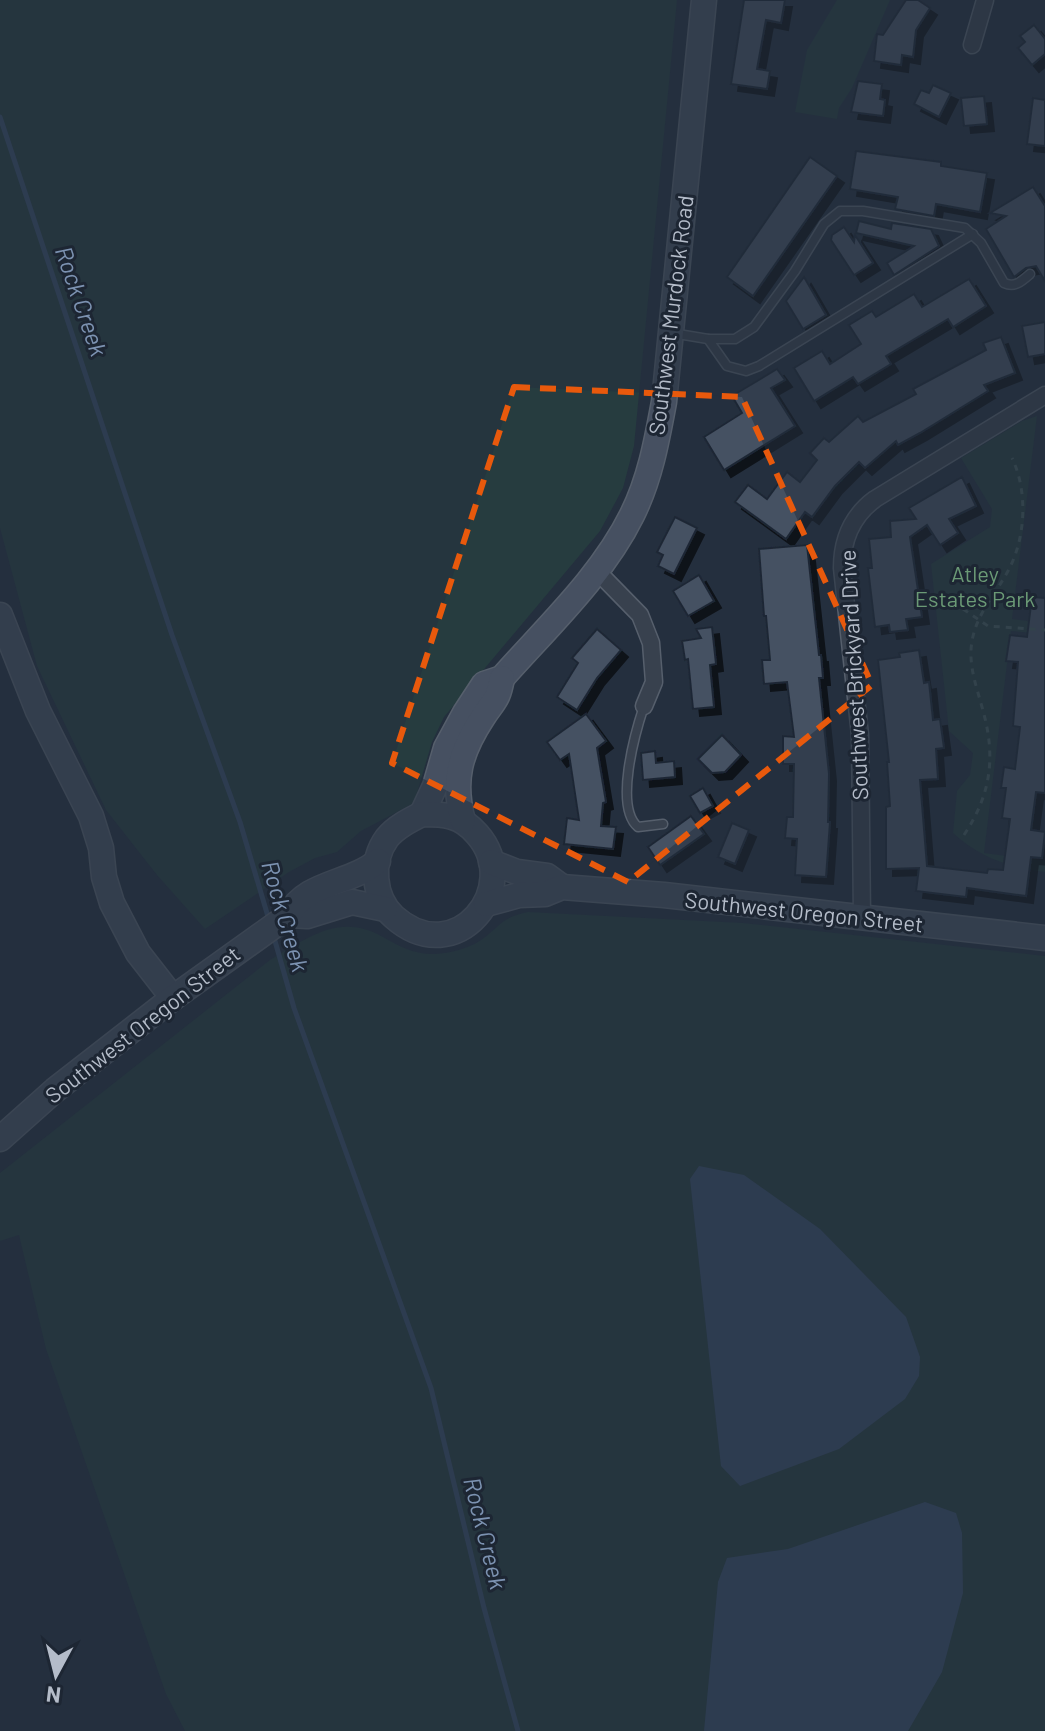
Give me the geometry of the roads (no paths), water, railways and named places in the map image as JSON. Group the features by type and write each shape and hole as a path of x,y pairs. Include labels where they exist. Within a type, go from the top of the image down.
{"main road":[{"name":"Southwest Murdock Road","path":"422,814 435,786 446,748 484,684 502,678 596,570 631,517 646,479 658,438 671,333 704,0"},
{"path":"0,615 38,711 91,816 112,903 138,953 173,998"},
{"name":"Southwest Murdock Road","path":"463,821 458,804 457,773 472,736 499,697 502,678"},
{"path":"385,909 377,885 378,861 387,839 396,829 422,814 463,821 482,840 491,862 492,876 486,904"},
{"name":"Southwest Oregon Street","path":"0,1139 55,1090 173,998 289,915 296,901 327,885 364,873 378,861"},
{"name":"Southwest Oregon Street","path":"491,862 517,872 547,876 562,887"},
{"name":"Southwest Oregon Street","path":"289,915 307,916 352,902 385,909 411,930 427,936 454,932 467,925 486,904 519,895 545,894 562,887 1045,938"}],"street":[{"path":"972,45 985,0"},
{"name":"Southwest Brickyard Drive","path":"862,917 860,735 842,568 845,540 863,508 1045,395"},
{"path":"596,570 640,615 651,643 654,682 644,706"}],"lane":[{"path":"671,333 708,339 735,339 754,327 795,271 824,224 831,216 850,209 965,228 973,234 1004,283 1010,286 1017,284 1030,274"},
{"path":"708,339 727,366 746,371 759,366 973,234"},
{"path":"644,706 630,759 626,810 638,827 663,824"}],"water":[{"path":"699,1166 744,1175 820,1229 906,1317 920,1357 919,1376 905,1399 839,1449 740,1486 721,1466 690,1179"},
{"path":"925,1502 956,1513 962,1533 963,1593 942,1672 908,1731 704,1731 718,1582 727,1558 788,1549"}],"waterway":[{"name":"Rock Creek","path":"0,117 172,635 240,822 269,920"},
{"name":"Rock Creek","path":"273,934 294,1008 431,1388 484,1608 518,1731"}],"park label":[{"name":"Atley Estates Park","path":"975,586"}]}
